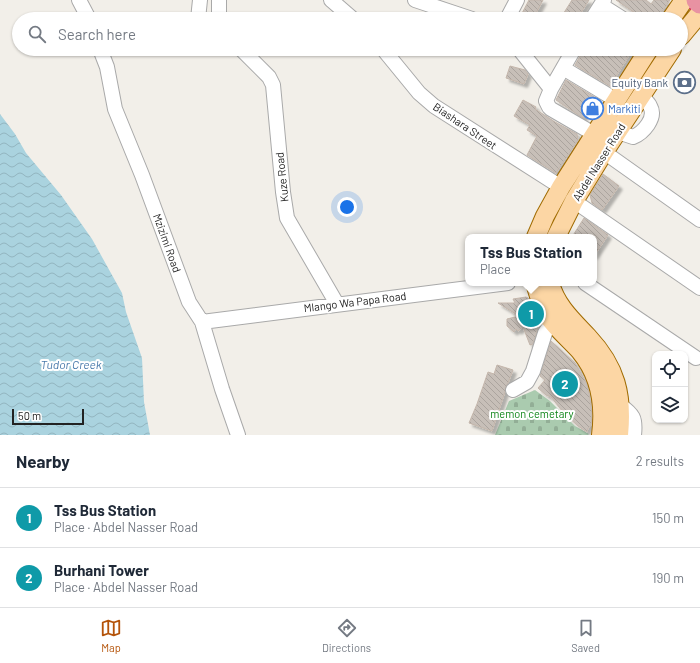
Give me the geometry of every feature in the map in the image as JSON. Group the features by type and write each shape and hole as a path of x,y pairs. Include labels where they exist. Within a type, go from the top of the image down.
{"highway":[{"path":"697,0 700,3"}],"main road":[{"path":"676,12 684,0"},
{"path":"688,28 700,13"},
{"name":"Abdel Nasser Road","path":"537,234 545,216 561,187 644,56"},
{"name":"Abdel Nasser Road","path":"557,234 574,201 604,152 667,56"},
{"path":"536,286 546,314 581,353 594,374 601,397 603,412 601,435"},
{"path":"551,286 560,307 588,337 610,366 617,384 620,405 619,435"}],"street":[{"path":"79,0 85,12"},
{"path":"199,12 200,0"},
{"path":"218,12 220,0"},
{"path":"331,0 345,12"},
{"path":"415,0 451,12"},
{"path":"511,12 517,0"},
{"path":"596,12 602,2 615,12"},
{"name":"Mzizimi Road","path":"103,56 107,68 115,110 142,175 189,302 202,322 222,389 238,435"},
{"name":"Kuze Road","path":"248,56 269,77 273,85 283,192 287,218 337,304"},
{"name":"Biashara Street","path":"389,56 419,93 434,106 561,187"},
{"path":"525,56 551,89"},
{"path":"570,56 551,89 546,101 549,107 594,134"},
{"path":"563,68 616,100"},
{"path":"604,152 700,220"},
{"path":"574,201 700,288"},
{"name":"Mlango Wa Papa Road","path":"202,322 484,286"},
{"path":"589,286 696,358"},
{"path":"512,390 527,382 533,371 545,333 552,322"},
{"path":"620,405 631,413 636,424 634,435"}],"green space":[{"name":"memon cemetary","path":"535,390 550,401 575,426 589,434 495,435 509,401"}],"water":[{"name":"Tudor Creek","path":"0,114 15,134 26,153 61,195 92,239 122,293 126,312 142,358 144,402 150,435 0,435"}],"building":[{"path":"529,0 543,0 537,12 523,12"},
{"path":"572,0 589,0 581,12 564,12"},
{"path":"616,0 646,0 651,4 654,0 670,0 662,12 634,12"},
{"path":"580,56 629,56 610,86 575,65"},
{"path":"510,66 525,70 528,74 524,84 506,78"},
{"path":"566,80 596,98 583,118 556,100"},
{"path":"523,100 536,107 535,109 555,122 577,134 578,140 556,173 527,155 537,136 527,130 530,125 514,116"},
{"path":"603,174 619,186 602,210 592,203 590,195"},
{"path":"584,218 608,235 597,252 597,234 574,234"},
{"path":"528,298 536,316 534,317 538,328 533,344 530,345 523,327 518,331 516,329 514,332 507,326 507,319 519,316 498,303 515,303 513,299"},
{"path":"551,341 575,363 587,384 592,413 591,426 588,428 587,432 563,412 551,397 546,395 538,388 545,380 540,376"},
{"path":"497,365 513,370 506,386 492,431 469,423 488,372 494,374"}],"place":[{"name":"Equity Bank","path":"684,83"},
{"name":"Markiti","path":"593,109"},
{"name":"Tss Bus Station","path":"531,314"},
{"name":"Burhani Tower","path":"565,384"}]}
